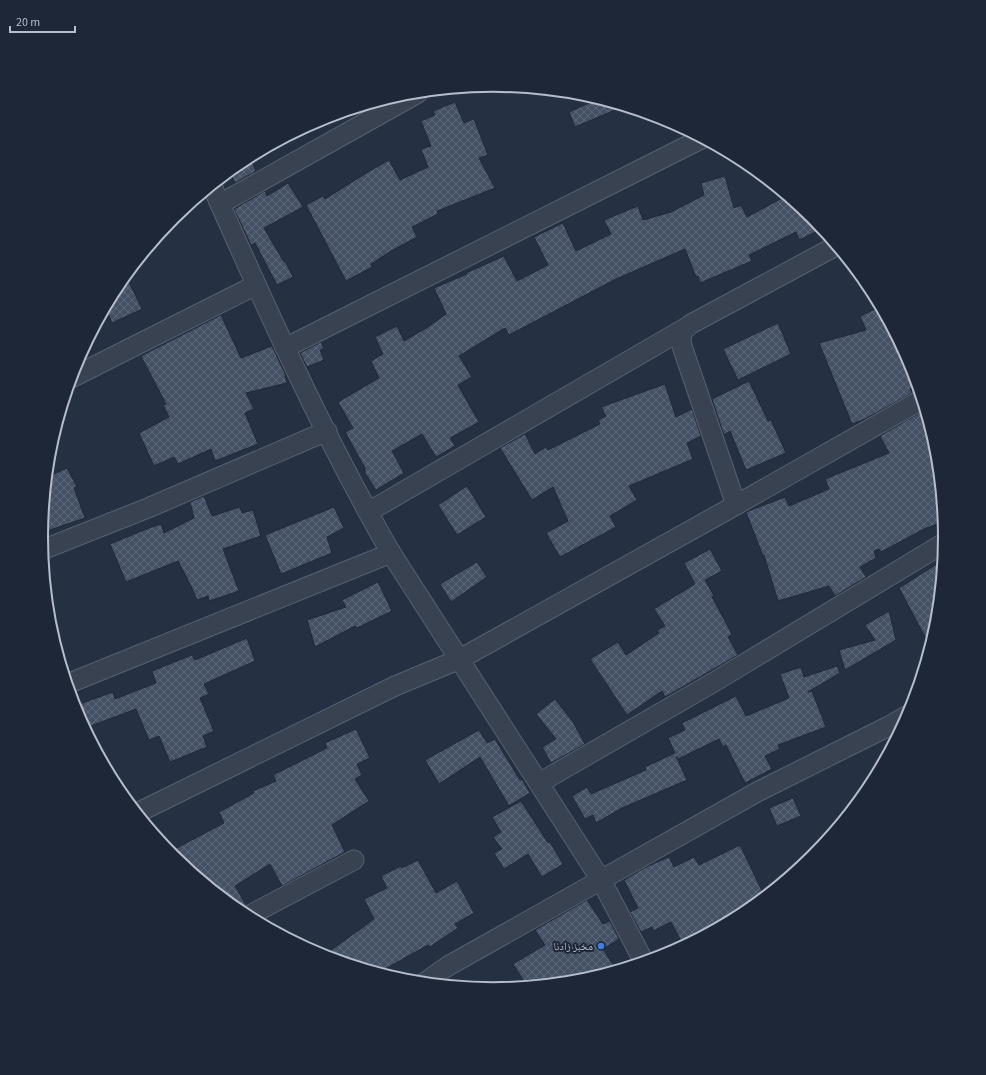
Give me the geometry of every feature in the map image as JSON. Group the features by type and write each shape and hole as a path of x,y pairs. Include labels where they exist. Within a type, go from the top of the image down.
{"street":[{"path":"220,204 402,102"},
{"path":"285,348 697,142"},
{"path":"214,191 285,348 368,512 391,552 601,880 641,957"},
{"path":"368,512 687,327 831,248"},
{"path":"80,374 256,285"},
{"path":"687,327 681,335 681,345 736,505"},
{"path":"142,811 388,689 460,659 917,403"},
{"path":"48,547 148,508 327,431"},
{"path":"539,783 721,678 938,547"},
{"path":"72,682 391,552"},
{"path":"431,978 448,966 759,791 898,721"},
{"path":"254,913 354,860"}],"building":[{"path":"455,102 464,123 474,119 488,155 479,158 495,188 437,211 438,214 412,227 417,237 371,264 372,267 346,281 306,205 323,196 325,199 389,160 400,180 428,167 421,149 431,146 421,121 435,115 433,111"},
{"path":"589,103 615,110 575,127 569,112"},
{"path":"253,163 256,171 235,183 232,177"},
{"path":"725,176 734,208 741,205 747,217 781,199 816,232 799,240 796,232 749,255 752,261 700,283 698,276 696,277 685,249 616,279 509,335 505,328 459,356 472,377 458,385 479,422 450,438 455,446 436,457 422,434 392,451 404,473 376,490 365,473 365,468 345,432 353,428 338,402 379,378 371,361 383,354 375,337 397,326 404,341 428,327 446,314 434,288 504,256 517,281 548,265 534,237 563,223 576,251 611,234 604,220 638,206 643,220 671,212 704,195 701,183"},
{"path":"288,183 303,207 264,228 284,262 285,261 293,277 277,285 255,243 251,245 234,209 265,191 267,196"},
{"path":"129,282 142,309 112,323 108,314"},
{"path":"875,309 903,364 912,388 910,389 912,393 865,419 852,424 819,343 866,330 860,316"},
{"path":"221,315 241,358 272,346 286,376 287,383 246,393 254,409 245,413 258,444 215,461 211,449 178,464 174,457 154,466 139,433 169,417 163,405 166,404 141,356"},
{"path":"778,323 791,354 738,380 723,349"},
{"path":"321,342 324,349 320,350 324,360 307,367 300,353"},
{"path":"749,381 768,421 771,420 786,453 746,470 730,431 724,435 712,399"},
{"path":"665,384 676,417 692,409 701,436 687,443 693,459 629,486 637,500 610,516 616,527 560,557 546,533 568,521 553,487 532,500 500,448 525,434 535,454 546,447 548,450 600,424 598,420 606,416 601,407"},
{"path":"920,413 934,479 938,524 924,529 881,552 879,549 874,551 876,558 860,567 866,577 835,596 829,586 778,601 764,555 763,556 746,512 785,497 789,506 829,489 825,479 889,453 880,436"},
{"path":"67,468 77,487 74,488 85,518 48,531 49,508 53,474"},
{"path":"467,486 486,517 457,535 438,505"},
{"path":"204,496 212,516 240,507 242,513 253,510 261,536 223,549 239,591 209,601 208,596 197,600 178,561 126,582 110,544 161,524 164,533 194,518 190,502"},
{"path":"334,507 344,528 327,537 332,553 281,574 265,535"},
{"path":"710,549 722,571 705,580 714,596 712,597 732,634 728,637 738,655 665,697 662,691 627,715 590,659 618,642 626,655 659,633 657,630 665,626 654,609 695,584 684,563"},
{"path":"477,562 487,577 451,602 440,584"},
{"path":"937,564 934,596 926,639 899,588"},
{"path":"378,582 392,611 357,628 355,626 315,647 307,620 346,607 342,600"},
{"path":"889,611 896,640 845,670 839,650 875,640 865,625"},
{"path":"247,638 255,661 204,684 209,694 200,698 214,731 203,736 207,747 170,762 159,736 149,740 136,709 90,726 80,704 113,692 115,699 156,683 152,671 192,655 195,660"},
{"path":"837,666 840,673 808,692 812,691 826,727 778,745 780,749 765,756 772,769 745,783 726,745 723,747 719,739 678,759 676,756 687,780 622,808 596,823 593,815 585,819 572,796 587,787 591,794 646,770 645,767 675,753 668,738 685,730 682,723 736,696 746,716 789,698 780,674 801,667 804,677"},
{"path":"555,699 573,722 585,744 551,763 542,747 556,739 536,714"},
{"path":"356,729 370,758 357,764 362,775 355,779 369,801 332,825 345,852 282,886 270,864 235,886 246,905 244,907 222,891 175,849 224,823 219,812 254,793 253,791 276,781 273,775 327,748 325,743"},
{"path":"479,730 487,743 495,739 520,780 522,779 530,793 509,806 480,757 439,784 425,760"},
{"path":"793,798 801,816 777,826 769,808"},
{"path":"521,801 548,843 550,842 563,864 542,877 528,854 504,869 494,853 502,849 493,837 501,832 492,817"},
{"path":"740,845 763,892 733,912 681,941 671,922 653,931 652,927 641,932 630,912 638,908 624,880 646,867 669,857 674,867 694,857 699,865"},
{"path":"418,860 436,893 457,881 474,913 455,924 458,928 430,947 428,945 385,969 329,951 374,919 364,899 387,888 381,876 401,866 402,868"},
{"path":"587,900 603,924 610,921 619,939 603,949 613,966 580,974 524,982 513,964 545,945 535,930"}],"place":[{"name":"مخبز زادنا","path":"601,946"}]}
